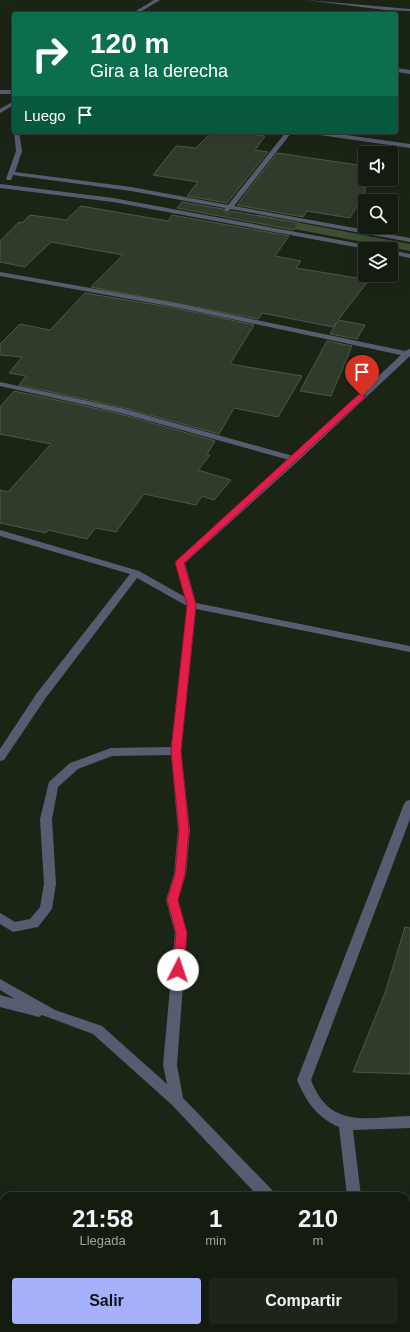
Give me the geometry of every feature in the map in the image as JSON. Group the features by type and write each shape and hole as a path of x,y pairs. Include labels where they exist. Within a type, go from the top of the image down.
{"street":[{"path":"137,12 158,0"},
{"path":"308,0 385,9 410,10"},
{"path":"383,12 389,5"},
{"path":"398,70 410,72"},
{"path":"0,92 12,92"},
{"path":"0,111 12,104"},
{"path":"16,134 19,151 11,172 3,186 113,200 358,246"},
{"path":"219,220 287,134"},
{"path":"327,134 410,146"},
{"path":"11,172 230,206 410,240"},
{"path":"398,253 410,256"},
{"path":"0,274 175,305 408,352"},
{"path":"177,1101 170,1065 181,933 172,900 180,874 184,830 176,751 192,605 180,562 295,459 408,352"},
{"path":"0,384 118,410 295,459"},
{"path":"0,533 136,573 192,605 410,649"},
{"path":"0,757 41,696 136,573"},
{"path":"0,918 13,928 34,923 46,909 50,884 46,819 54,785 74,766 111,752 176,751"},
{"path":"410,804 304,1080 310,1096 323,1111 345,1123 410,1122"},
{"path":"0,984 51,1014"},
{"path":"0,1001 51,1014 97,1030 177,1101 264,1192"},
{"path":"345,1123 354,1192"}],"green space":[{"path":"259,215 410,244 410,251 398,249 398,242 363,242 253,221"}],"building":[{"path":"210,134 248,134 265,136 255,150 268,152 227,203 187,196 198,182 153,175 176,146 196,148"},
{"path":"277,153 358,165 358,186 365,186 365,194 358,194 358,204 350,218 307,211 303,217 237,205"},
{"path":"182,202 223,209 227,214 231,211 299,223 294,230 177,208"},
{"path":"81,206 168,221 172,215 289,236 275,256 301,261 296,268 358,278 358,282 367,282 338,320 365,325 357,339 330,334 337,322 333,327 262,313 258,319 91,287 123,255 51,242 25,267 0,262 0,241 19,222 22,223 30,215 66,220"},
{"path":"85,293 175,308 254,325 230,364 302,376 278,417 234,408 219,434 121,407 19,385 26,376 9,373 22,357 0,355 0,344 20,324 50,330"},
{"path":"327,341 352,346 331,396 300,391"},
{"path":"14,391 117,413 215,441 207,454 210,455 198,470 231,480 214,500 202,496 196,505 144,494 116,532 95,528 87,539 48,530 46,533 0,523 0,490 8,492 51,444 0,434 0,407"},
{"path":"405,927 410,928 410,1074 353,1072 385,993"}],"route":[{"path":"178,970 181,933 172,900 180,874 184,830 176,751 192,605 180,562 295,459 362,396"}]}
